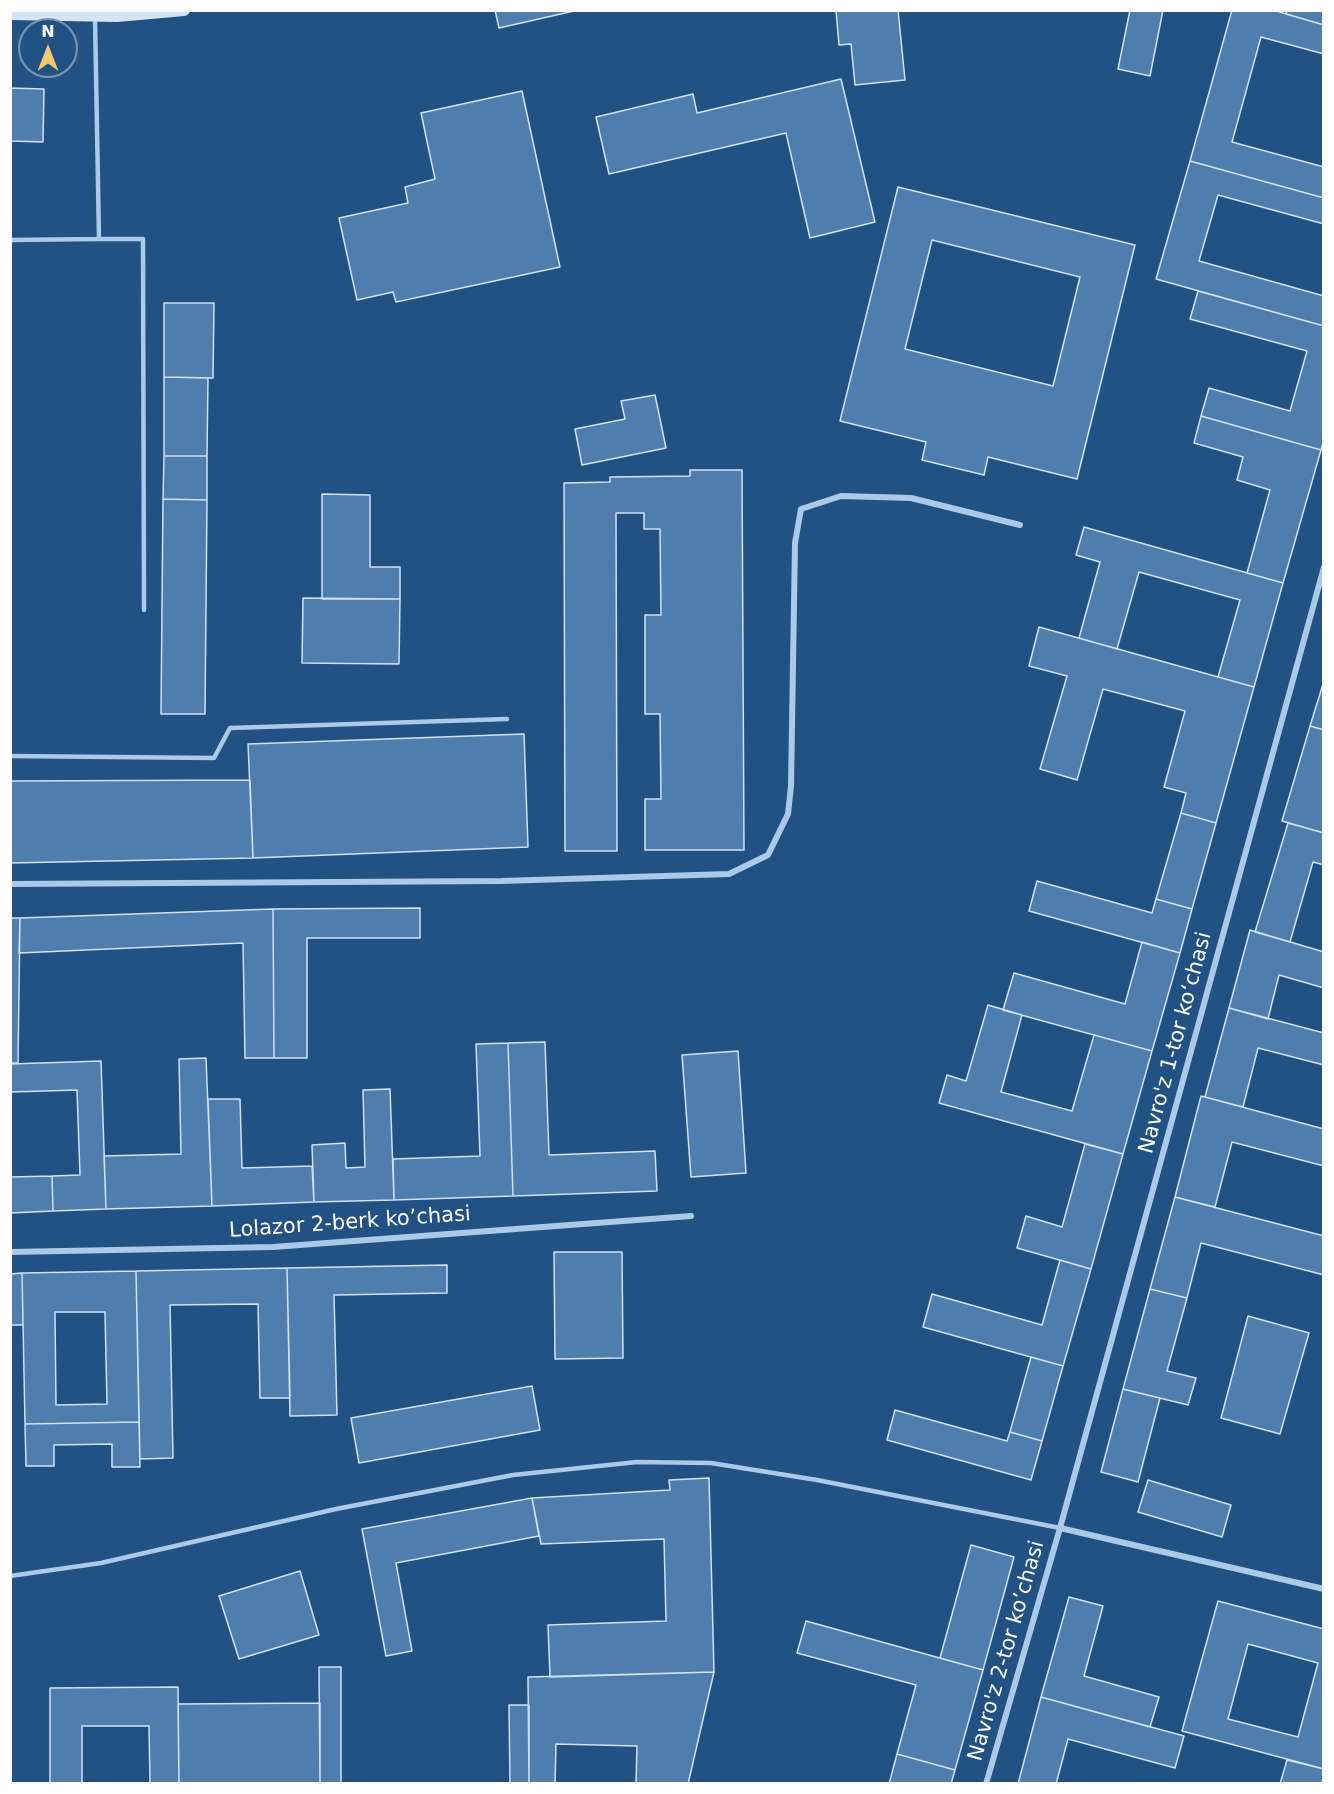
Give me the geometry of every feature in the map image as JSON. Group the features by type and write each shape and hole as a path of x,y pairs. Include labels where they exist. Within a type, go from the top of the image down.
{"main road":[{"path":"10,14 117,16 184,10"}],"street":[{"path":"10,884 501,881 729,874 768,855 788,814 791,786 795,543 801,509 841,496 911,498 1020,525"},
{"path":"986,1784 1060,1528 1323,567"},
{"name":"Lolazor 2-berk koʼchasi","path":"10,1252 273,1247 691,1216"},
{"path":"1060,1528 1323,1589"}],"lane":[{"path":"95,15 99,239"},
{"path":"10,240 143,239 144,610"},
{"path":"10,756 214,758 230,728 507,719"},
{"path":"10,1576 101,1563 336,1509 513,1475 637,1462 711,1463 817,1480 1060,1528"}],"building":[{"path":"495,10 574,10 574,11 499,28"},
{"path":"836,10 898,10 905,80 855,85 851,44 839,45"},
{"path":"1130,10 1163,10 1150,76 1118,69"},
{"path":"1232,10 1273,10 1324,25 1324,54 1261,37 1232,142 1324,167 1324,198 1190,161"},
{"path":"1287,10 1324,10 1324,25 1286,14"},
{"path":"841,79 875,222 810,238 786,133 609,174 596,117 693,94 697,113"},
{"path":"10,88 44,89 43,142 10,141"},
{"path":"522,91 560,267 396,302 393,292 357,300 339,218 408,203 405,187 435,179 421,113"},
{"path":"1190,161 1324,198 1324,224 1218,195 1199,261 1324,296 1324,326 1156,279"},
{"path":"898,187 1135,245 1077,479 988,457 984,475 922,460 926,442 840,421","holes":["932,240 1080,277 1053,386 905,349"]},
{"path":"1198,291 1324,326 1324,440 1321,450 1201,416 1209,388 1290,411 1307,351 1190,319"},
{"path":"164,303 214,303 213,378 164,377"},
{"path":"164,377 208,378 207,456 164,456"},
{"path":"655,395 666,448 582,465 575,429 625,419 621,401"},
{"path":"1201,416 1321,450 1283,583 1247,573 1270,490 1237,480 1243,457 1194,443"},
{"path":"164,456 207,456 207,500 163,499"},
{"path":"690,470 742,470 744,850 645,850 645,799 661,799 660,714 645,714 645,615 661,615 660,529 644,529 644,513 616,513 617,851 565,851 564,483 610,482 610,477 690,476"},
{"path":"322,494 370,495 370,567 400,567 400,599 322,599"},
{"path":"163,499 207,500 205,714 161,714"},
{"path":"1084,527 1283,583 1254,687 1218,677 1240,600 1139,572 1117,649 1079,638 1100,562 1076,555"},
{"path":"303,598 400,599 399,664 302,663"},
{"path":"1039,627 1254,687 1216,823 1181,813 1186,793 1164,787 1185,711 1103,689 1077,780 1040,769 1067,676 1029,666"},
{"path":"1324,681 1324,730 1310,726"},
{"path":"1310,726 1324,730 1324,833 1282,821"},
{"path":"524,734 528,847 253,858 248,744"},
{"path":"250,780 253,858 10,863 10,781"},
{"path":"1181,813 1216,823 1192,909 1156,899"},
{"path":"1288,823 1324,833 1324,865 1313,862 1290,942 1255,932"},
{"path":"1037,881 1152,913 1156,899 1192,909 1180,953 1029,911"},
{"path":"420,908 420,938 307,938 307,1058 274,1058 273,909"},
{"path":"273,909 274,1058 245,1058 243,943 19,953 20,918"},
{"path":"10,918 20,918 18,1063 10,1063"},
{"path":"1250,930 1324,952 1324,988 1279,975 1268,1019 1229,1008"},
{"path":"1142,942 1180,953 1152,1051 1003,1010 1014,973 1125,1004"},
{"path":"988,1005 1022,1015 1001,1092 1072,1111 1094,1035 1152,1051 1123,1154 939,1103 947,1075 966,1081"},
{"path":"1229,1008 1324,1033 1324,1065 1258,1048 1243,1107 1205,1097"},
{"path":"545,1042 549,1155 655,1151 657,1191 513,1196 508,1043"},
{"path":"508,1043 513,1196 394,1200 393,1159 480,1156 476,1044"},
{"path":"738,1051 746,1173 691,1177 682,1055"},
{"path":"206,1058 212,1206 106,1209 104,1156 181,1154 179,1059"},
{"path":"101,1061 106,1209 53,1211 52,1176 80,1175 77,1090 10,1092 10,1064"},
{"path":"390,1089 394,1200 314,1202 312,1145 345,1143 346,1168 365,1167 363,1090"},
{"path":"1201,1096 1324,1129 1324,1166 1232,1142 1215,1207 1175,1197"},
{"path":"208,1099 240,1099 242,1168 312,1166 314,1202 212,1206"},
{"path":"1085,1144 1123,1154 1091,1269 1017,1248 1026,1216 1062,1227"},
{"path":"52,1176 53,1211 10,1213 10,1177"},
{"path":"1175,1197 1324,1236 1324,1275 1201,1243 1187,1298 1150,1289"},
{"path":"554,1252 622,1252 623,1358 555,1359"},
{"path":"1060,1260 1091,1269 1063,1366 923,1327 932,1294 1042,1325"},
{"path":"447,1265 447,1293 334,1295 337,1415 290,1416 287,1268"},
{"path":"287,1268 290,1398 260,1398 258,1304 170,1305 173,1458 140,1459 136,1271"},
{"path":"136,1271 139,1422 25,1424 22,1273","holes":["55,1312 105,1312 107,1404 56,1405"]},
{"path":"22,1273 23,1325 10,1325 10,1274"},
{"path":"1150,1289 1187,1298 1167,1371 1196,1378 1188,1405 1123,1389"},
{"path":"1248,1316 1309,1333 1280,1434 1221,1418"},
{"path":"1031,1357 1063,1366 1042,1441 1010,1432"},
{"path":"532,1386 540,1430 359,1463 351,1418"},
{"path":"1123,1389 1160,1398 1138,1482 1101,1472"},
{"path":"895,1410 1007,1441 1010,1432 1042,1441 1031,1480 887,1440"},
{"path":"139,1422 140,1467 112,1467 112,1444 54,1445 54,1466 26,1466 25,1424"},
{"path":"709,1478 714,1672 550,1677 548,1625 666,1621 664,1539 541,1544 532,1498 670,1490 669,1480"},
{"path":"1148,1480 1231,1505 1222,1537 1138,1512"},
{"path":"532,1498 539,1536 396,1563 412,1651 386,1656 362,1529"},
{"path":"971,1545 1014,1557 983,1670 940,1658"},
{"path":"300,1571 319,1635 239,1659 219,1596"},
{"path":"1069,1597 1103,1606 1084,1676 1159,1697 1150,1727 1041,1697"},
{"path":"1218,1601 1324,1629 1324,1769 1182,1731","holes":["1248,1644 1318,1663 1298,1737 1228,1719"]},
{"path":"806,1621 983,1670 955,1770 897,1754 916,1685 797,1653"},
{"path":"319,1667 341,1667 341,1784 320,1784"},
{"path":"714,1672 688,1784 636,1784 637,1746 556,1744 555,1784 529,1784 528,1677"},
{"path":"178,1687 179,1784 150,1784 149,1726 82,1726 82,1784 50,1784 50,1688"},
{"path":"1041,1697 1184,1736 1175,1768 1068,1739 1056,1784 1018,1784"},
{"path":"320,1703 320,1784 179,1784 178,1704"},
{"path":"509,1705 529,1705 529,1784 510,1784"},
{"path":"897,1754 955,1770 951,1784 889,1784"},
{"path":"1287,1760 1324,1769 1322,1784 1280,1784"}]}
